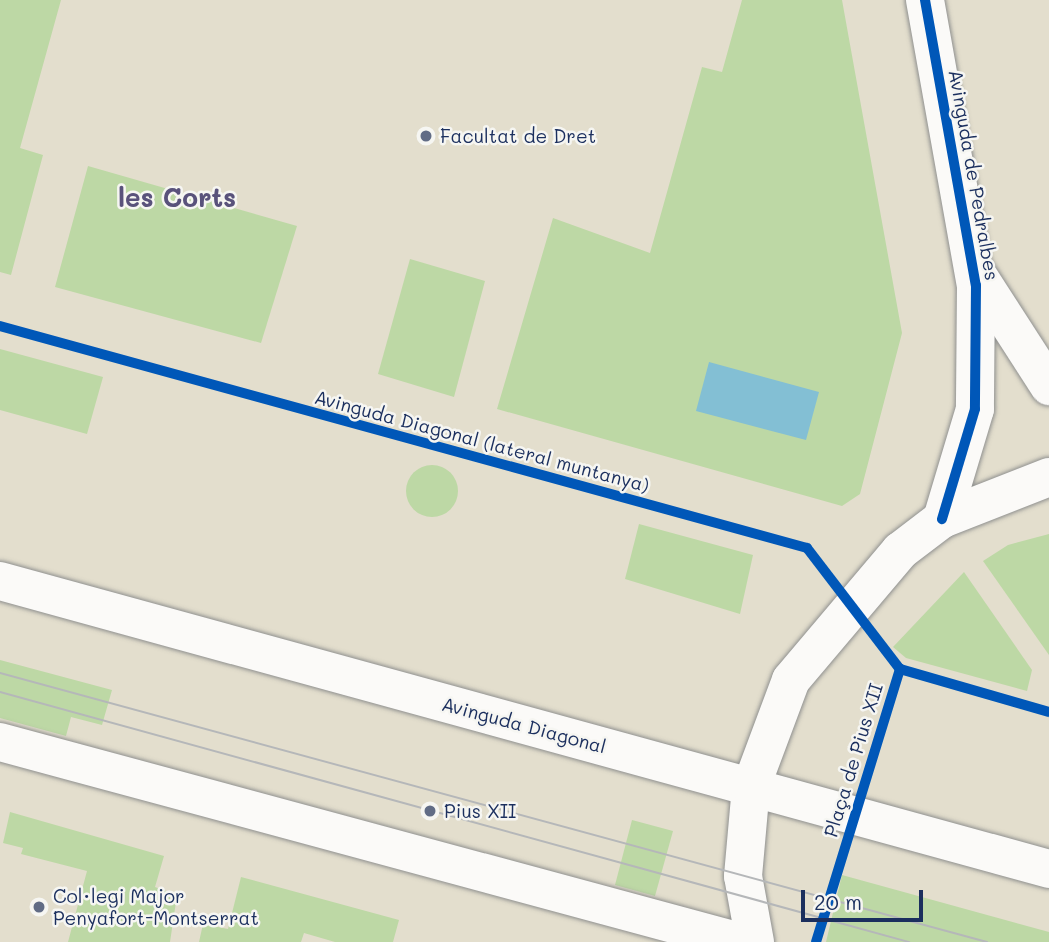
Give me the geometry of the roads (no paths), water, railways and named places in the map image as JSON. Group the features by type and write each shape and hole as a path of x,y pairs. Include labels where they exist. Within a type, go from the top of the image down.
{"main road":[{"name":"Avinguda de Pedralbes","path":"925,0 975,271 975,409 942,520"},
{"name":"Avinguda de Pedralbes","path":"975,271 1049,386"},
{"path":"755,942 743,876 751,787 775,714 817,642 900,551 942,520 1049,477"},
{"name":"Avinguda Diagonal","path":"0,580 1049,869"},
{"path":"0,742 740,942"}],"water":[{"path":"709,362 819,392 806,440 696,411"}],"tram line":[{"path":"0,673 987,942"},
{"path":"0,692 909,942"}],"place":[{"name":"Facultat de Dret","path":"426,136"},
{"name":"Pius XII","path":"430,811"},
{"name":"Col·legi Major Penyafort-Montserrat","path":"39,907"}],"district":[{"name":"les Corts","path":"177,198"}]}
